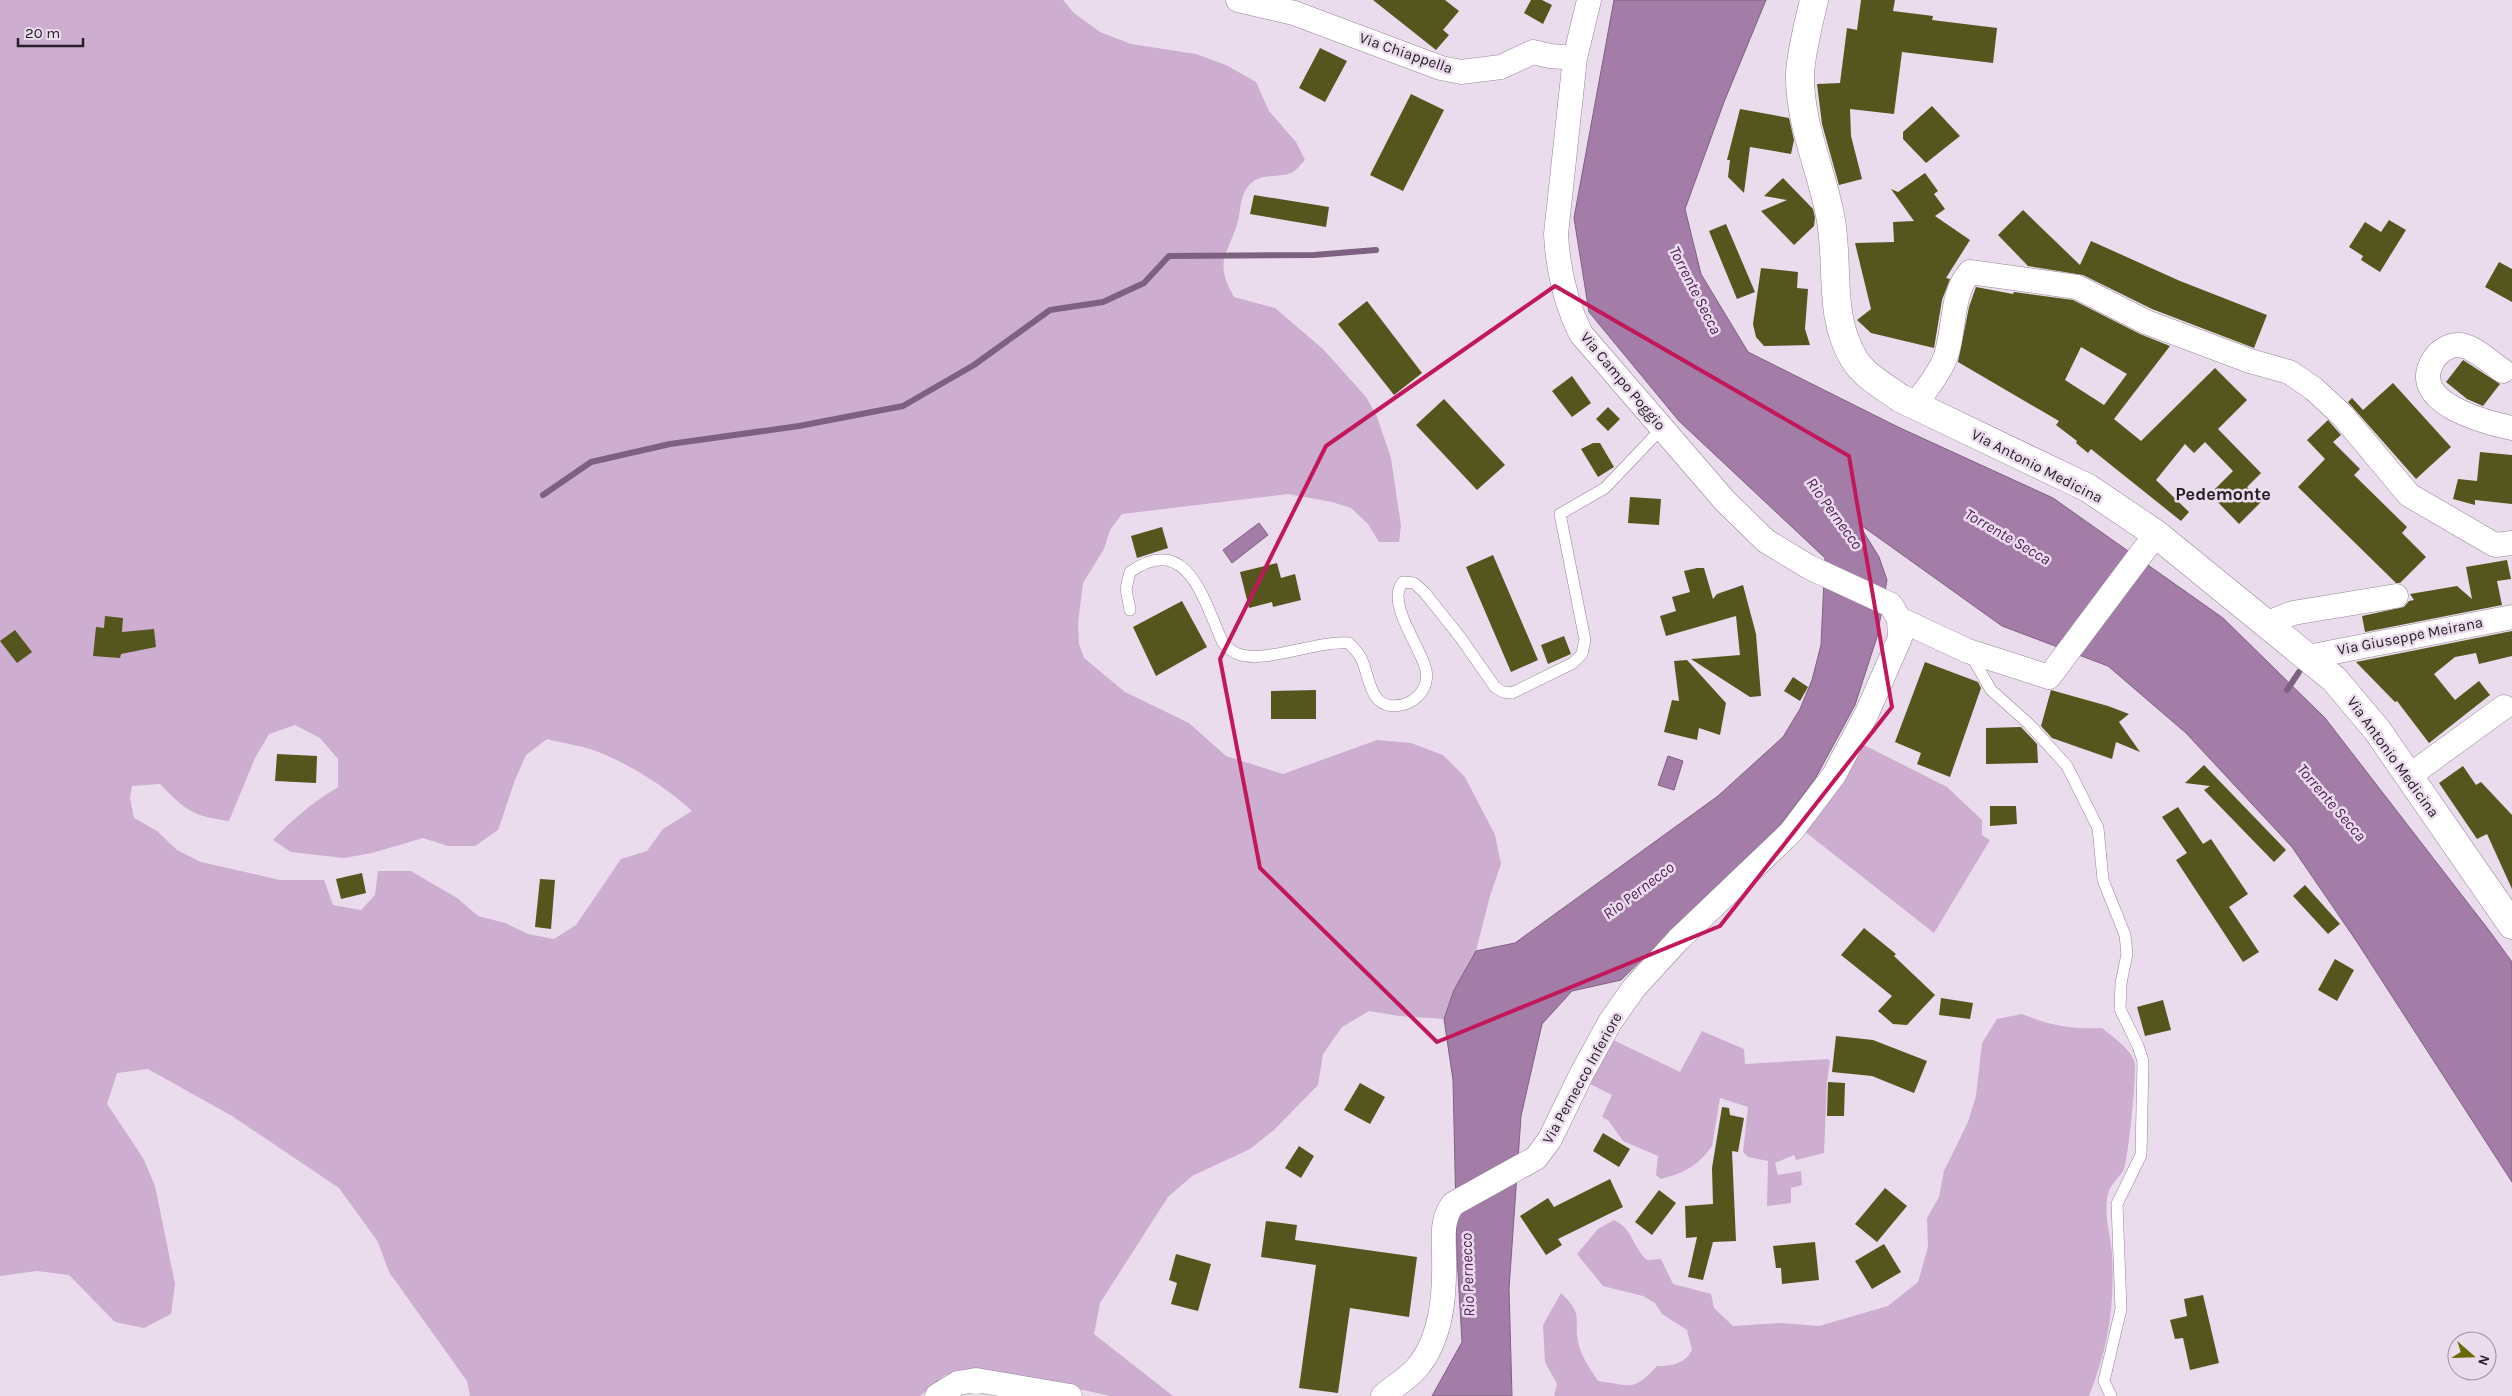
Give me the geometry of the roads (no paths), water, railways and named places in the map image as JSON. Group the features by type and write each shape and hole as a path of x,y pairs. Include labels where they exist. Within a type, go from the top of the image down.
{"main road":[{"name":"Via Antonio Medicina","path":"1814,0 1800,74 1805,116 1830,217 1835,288 1841,330 1854,360 1874,380 1900,398 2088,488 2334,679 2377,730 2512,925"}],"street":[{"name":"Via Chiappella","path":"1238,0 1294,13 1441,68 1462,72 1501,67 1533,52 1550,56 1575,58"},
{"name":"Via Campo Poggio","path":"1589,0 1575,58 1556,234 1557,263 1568,308 1581,334 1725,501 1766,541 1809,567 1968,651 2050,677 2153,539"},
{"path":"1915,405 1943,364 1964,279 1970,272 2077,287 2146,322 2250,362 2289,372 2314,389 2344,416 2409,495 2495,545 2512,542"},
{"path":"2503,371 2471,348 2459,345 2445,348 2436,356 2429,367 2428,377 2440,399 2457,412 2512,428"},
{"path":"2265,624 2293,613 2396,596"},
{"name":"Via Pernecco Inferiore","path":"1383,1396 1416,1369 1432,1344 1442,1306 1444,1270 1443,1224 1446,1212 1453,1204 1536,1158 1550,1139 1580,1075 1610,1022 1634,988 1678,940 1791,832 1834,775 1866,715 1900,638 1895,612"},
{"name":"Via Giuseppe Meirana","path":"2308,657 2512,617"},
{"path":"2409,776 2504,706"},
{"path":"938,1396 958,1383 976,1380 1070,1396"}],"lane":[{"path":"1130,610 1126,589 1130,572 1142,563 1160,559 1180,563 1190,572 1223,643 1239,655 1260,656 1332,642 1349,643 1360,656 1376,698 1387,705 1407,704 1421,695 1426,682 1426,669 1397,600 1398,588 1404,582 1414,583 1425,593 1460,637 1495,687 1503,692 1512,693 1573,663 1582,654 1585,640 1560,514 1605,488 1663,427"},
{"path":"1968,651 1991,690 2029,724 2067,766 2098,828 2102,880 2124,935 2127,954 2121,983 2120,1009 2143,1061 2141,1155 2117,1204 2120,1309 2104,1381 2111,1396"}],"water":[{"path":"1614,0 1766,0 1724,102 1685,209 1701,274 1748,352 1898,427 2053,498 2223,618 2325,718 2491,933 2512,962 2512,1182 2357,942 2292,847 2186,733 2108,666 2002,626 1858,523 1879,557 1887,580 1877,637 1855,705 1815,779 1780,825 1621,980 1572,991 1542,1024 1521,1116 1509,1289 1512,1396 1432,1396 1462,1342 1457,1256 1453,1080 1444,1019 1454,990 1476,951 1515,943 1718,796 1783,737 1800,709 1812,680 1821,645 1825,558 1679,421 1589,312 1574,218"},
{"path":"1259,523 1268,535 1232,563 1223,550"},
{"path":"1668,756 1683,761 1674,790 1658,785"}],"waterway":[{"path":"543,495 591,462 670,444 799,426 903,406 974,365 1050,310 1103,302 1144,283 1169,256 1314,255 1376,250"},
{"path":"2287,690 2299,672"}],"district":[{"name":"Pedemonte","path":"2223,494"}],"water label":[{"name":"Torrente Secca","path":"1696,290"},
{"name":"Rio Pernecco","path":"1835,513"},
{"name":"Torrente Secca","path":"2008,536"},
{"name":"Torrente Secca","path":"2332,802"},
{"name":"Rio Pernecco","path":"1638,890"},
{"name":"Rio Pernecco","path":"1467,1275"}]}
